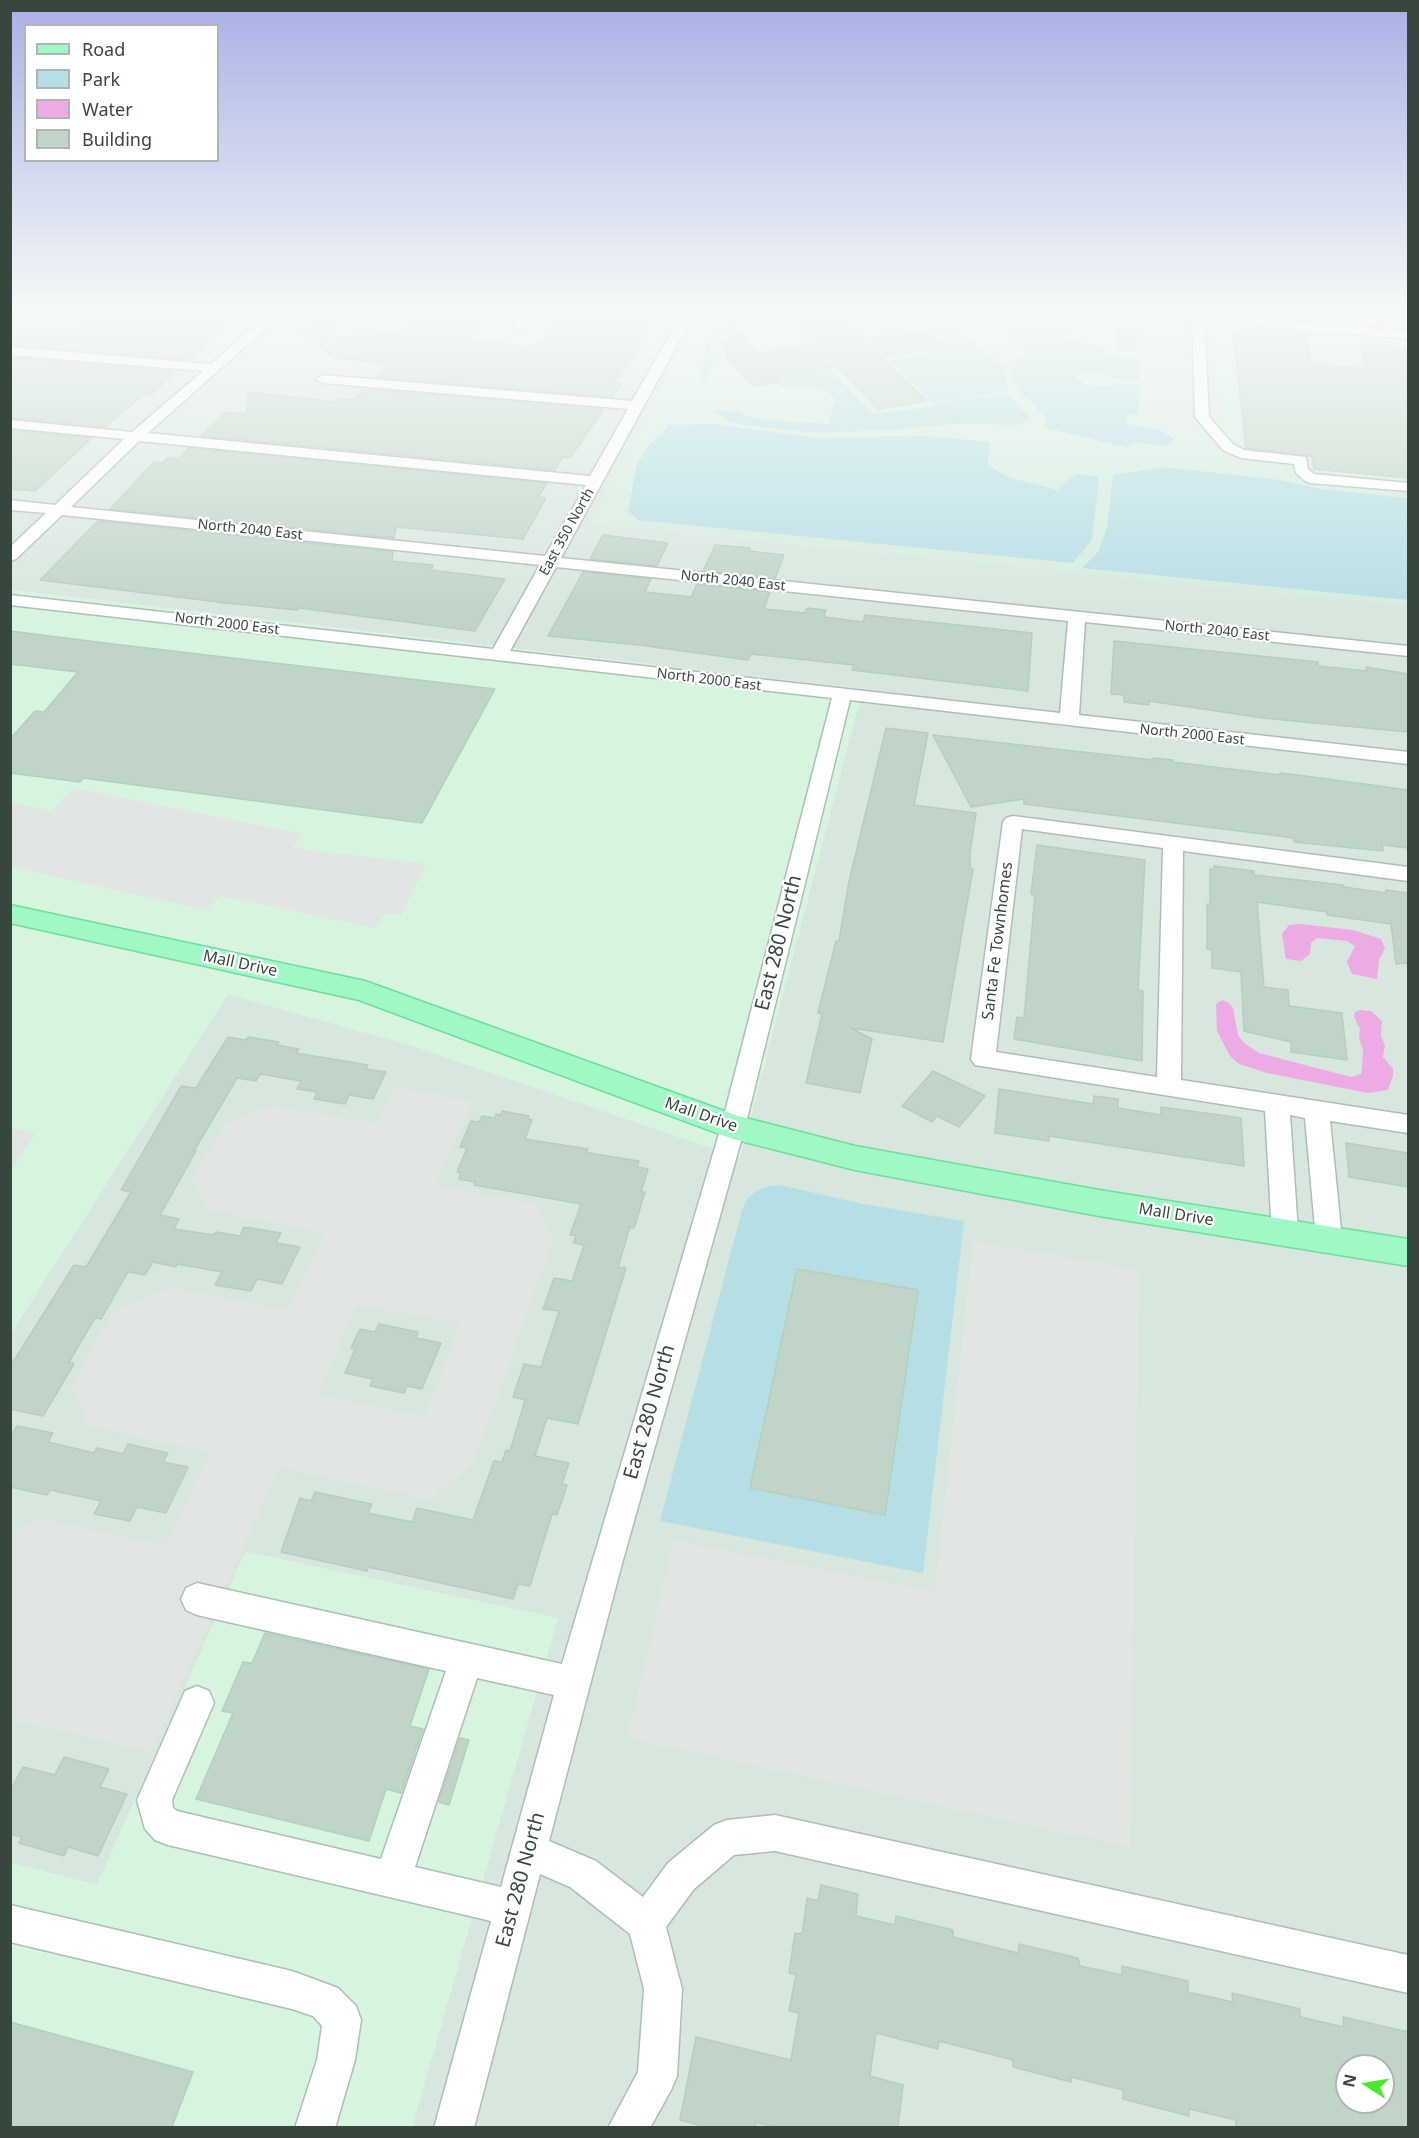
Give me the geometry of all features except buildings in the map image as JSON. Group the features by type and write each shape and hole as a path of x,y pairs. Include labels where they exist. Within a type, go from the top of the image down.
{"main road":[{"name":"Mall Drive","path":"10,914 366,991 733,1127 855,1158 1099,1203 1408,1253"}],"street":[{"path":"10,556 162,414"},
{"name":"East 350 North","path":"498,656 633,414"},
{"path":"1203,414 1209,427 1228,447 1241,454 1301,460 1301,470 1310,478 1408,487"},
{"path":"10,424 596,481"},
{"name":"North 2040 East","path":"10,506 1408,651"},
{"name":"North 2000 East","path":"10,600 1408,758"},
{"path":"1069,721 1077,617"},
{"name":"East 280 North","path":"453,2127 574,1683 733,1127 842,695"},
{"name":"Santa Fe Townhomes","path":"1169,1088 983,1059 1013,822 1173,843"},
{"path":"1408,874 1173,843 1169,1088 1408,1124"},
{"path":"1277,1104 1285,1232"},
{"path":"1317,1110 1329,1239"},
{"path":"197,1599 574,1683"},
{"path":"392,1881 467,1659"},
{"path":"197,1703 154,1800 157,1816 168,1827 513,1908"},
{"path":"646,1923 681,1876 727,1838 775,1833 1408,1974"},
{"path":"529,1851 583,1874 646,1923 663,1989 657,2076 628,2127"},
{"path":"10,1923 292,1990 325,2001 342,2020 336,2060 315,2127"}],"shaded area":[{"path":"11,414 1408,414 1408,2127 412,2127 557,1618 246,1552 97,1885 11,1863 10,1333 228,994 406,1044 863,689 11,590"},
{"path":"647,414 1408,414 1408,606 589,524"},
{"path":"1143,414 1221,414 1222,426 1143,419"},
{"path":"11,590 863,689 740,1158 406,1044 228,994 11,1333"},
{"path":"74,788 302,834 293,848 426,864 401,915 385,913 376,928 220,896 206,910 11,867 11,802 52,811"},
{"path":"395,1087 473,1101 435,1185 536,1204 553,1240 473,1465 429,1499 279,1468 151,1752 11,1719 11,1532 38,1518 164,1546 210,1453 88,1426 72,1387 114,1311 171,1288 286,1311 325,1233 208,1210 192,1180 224,1124 269,1106 376,1124","holes":["357,1305 460,1323 425,1417 317,1396"]},
{"path":"10,1128 36,1133 11,1170"},
{"path":"973,1242 1139,1269 1130,1847 627,1738 674,1540 935,1592"},
{"path":"245,1552 558,1618 412,2127 11,2127 10,1863 97,1885"}],"green space":[{"path":"719,414 744,414 758,419 828,424 831,414 1027,414 1030,417 1023,424 1012,425 964,423 890,430 818,433 744,425 730,422"},
{"path":"1042,414 1138,414 1128,415 1126,419 1128,424 1160,430 1174,439 1166,446 1140,443 1130,444 1128,448 1044,427 1045,416"},
{"path":"712,424 819,438 927,436 990,442 988,465 1010,478 1057,490 1076,474 1099,476 1092,540 1073,563 638,520 628,511 637,465 646,449 669,425"},
{"path":"1165,467 1279,480 1321,489 1408,498 1408,600 1082,568 1098,552 1107,528 1113,475"},
{"path":"780,1185 863,1204 964,1221 923,1573 660,1521 742,1210 748,1198 765,1187","holes":["797,1269 918,1291 885,1515 750,1488"]}],"water":[{"path":"1300,924 1353,930 1381,939 1385,948 1379,960 1377,979 1352,974 1347,962 1355,946 1347,941 1317,938 1311,943 1310,954 1301,961 1286,959 1282,934 1289,925"},
{"path":"1222,1000 1233,1008 1238,1035 1244,1043 1259,1053 1351,1077 1361,1074 1362,1069 1363,1050 1359,1038 1360,1029 1354,1017 1355,1012 1371,1011 1382,1021 1381,1036 1385,1045 1383,1057 1393,1069 1388,1090 1368,1093 1267,1073 1239,1064 1230,1056 1217,1031 1216,1004"}]}
